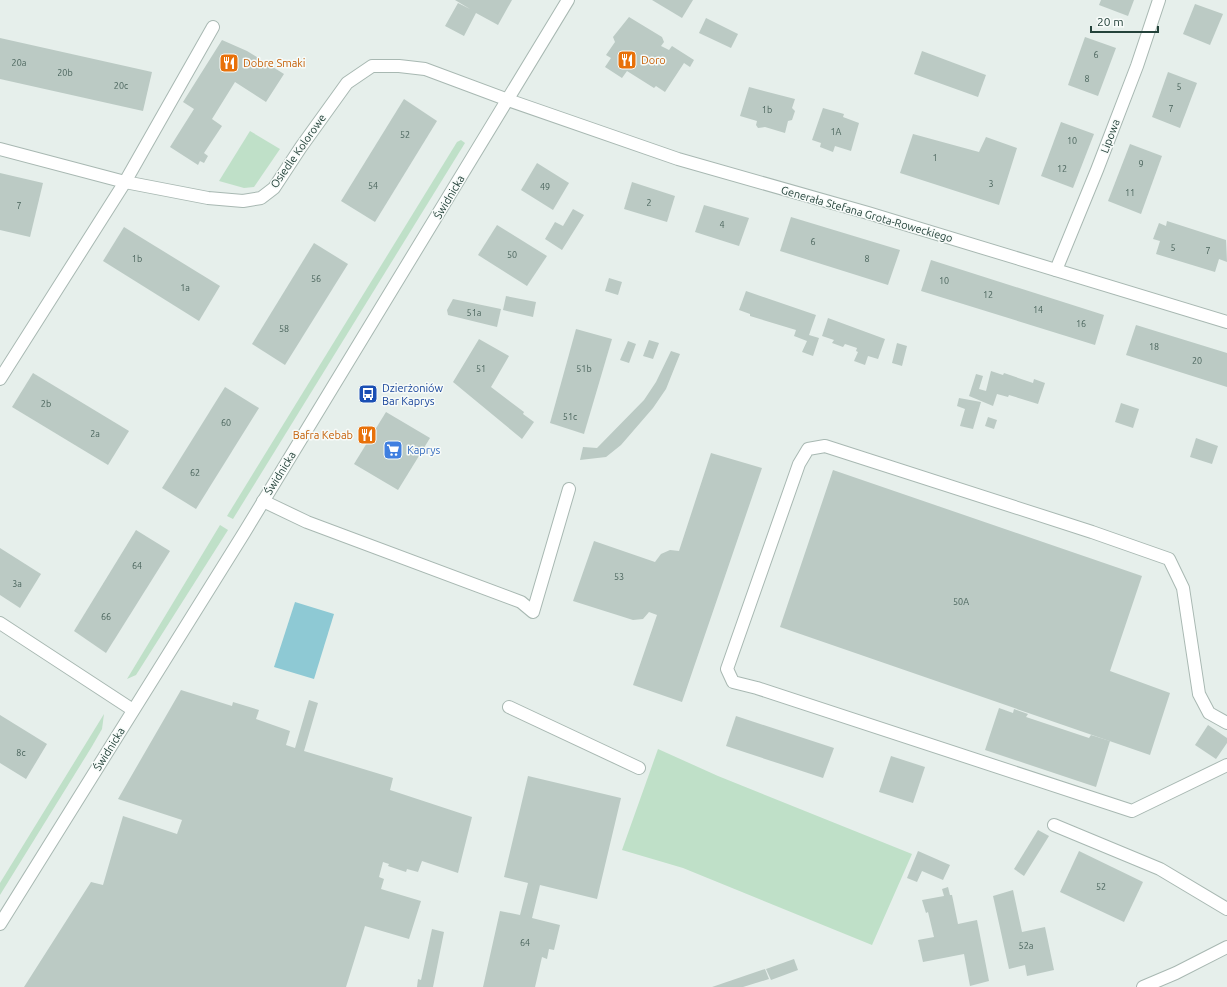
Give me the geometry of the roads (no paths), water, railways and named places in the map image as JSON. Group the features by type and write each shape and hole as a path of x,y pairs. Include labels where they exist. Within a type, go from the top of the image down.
{"street":[{"name":"Świdnicka","path":"0,924 263,501 568,0"},
{"name":"Lipowa","path":"1056,270 1097,170 1159,0"},
{"path":"0,379 126,182 213,27"},
{"name":"Osiedle Kolorowe","path":"0,149 126,182 208,198 243,201 261,198 274,188 347,82 372,66 399,66 425,69 508,100"},
{"name":"Generała Stefana Grota-Roweckiego","path":"508,100 678,159 868,213 1227,322"},
{"path":"1227,723 1209,713 1199,694 1183,588 1169,559 1092,532 825,446 808,449 799,464 727,669 733,682 756,688 1132,811 1227,765"},
{"path":"263,501 307,522 521,602 533,612 569,489"},
{"path":"0,623 133,710"},
{"path":"510,707 639,768"},
{"path":"1054,825 1160,869 1227,909"},
{"path":"1143,987 1176,973 1227,947"}],"water":[{"path":"295,602 334,614 314,679 274,667"}],"place":[{"name":"Doro","path":"627,60"},
{"name":"Dobre Smaki","path":"229,63"},
{"name":"Dzierżoniów Bar Kaprys","path":"368,394"},
{"name":"Bafra Kebab","path":"367,435"},
{"name":"Kaprys","path":"393,450"}]}
